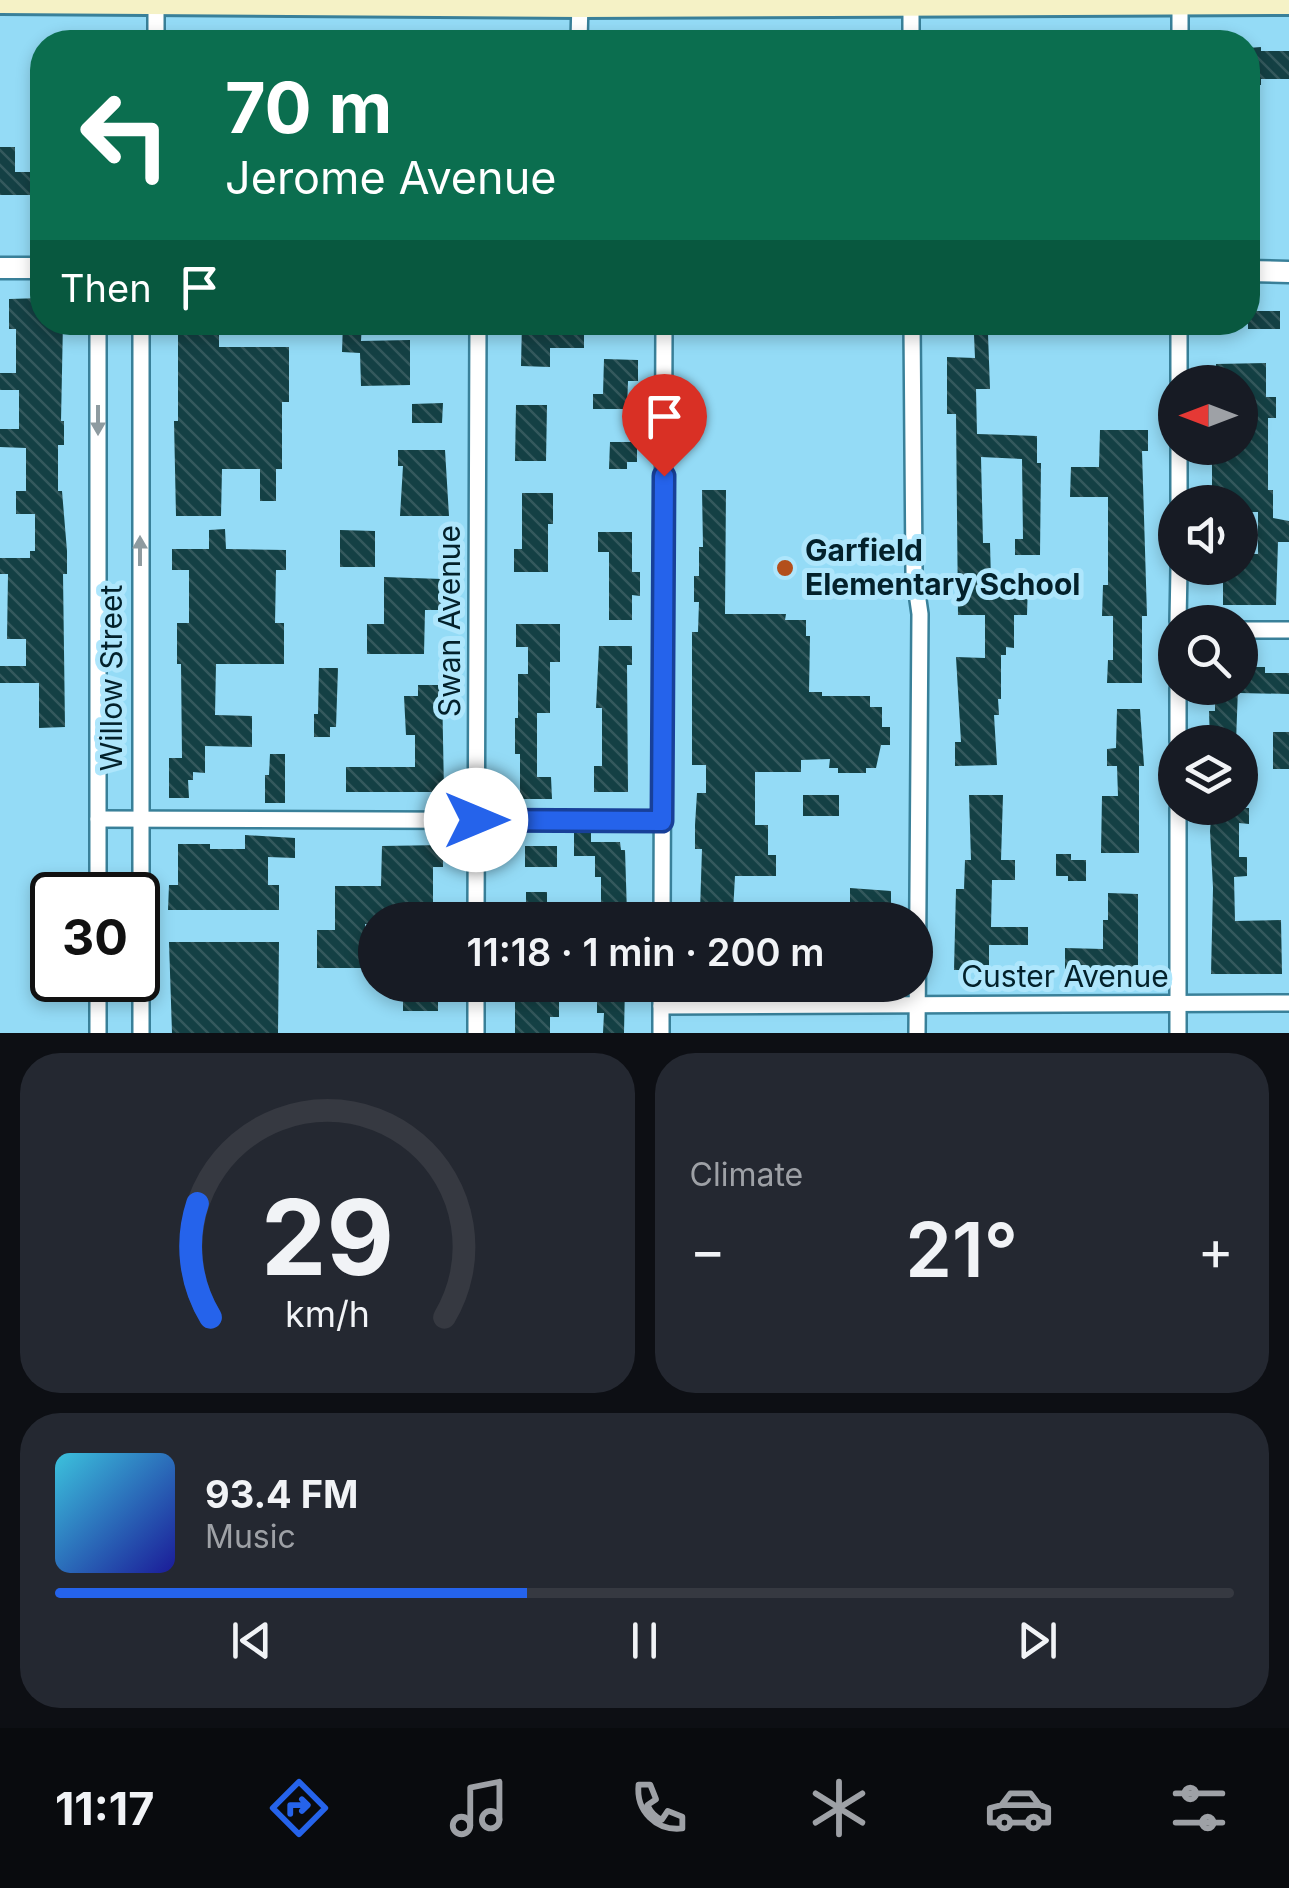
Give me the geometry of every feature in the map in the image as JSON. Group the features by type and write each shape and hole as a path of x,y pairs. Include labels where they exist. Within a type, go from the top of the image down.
{"main road":[{"path":"0,2 1289,3"}],"street":[{"path":"156,1 156,30"},
{"path":"1180,1 1180,30"},
{"path":"911,2 911,30"},
{"path":"579,30 580,3"},
{"path":"0,268 30,268"},
{"path":"1260,271 1289,272"},
{"name":"Willow Street","path":"98,335 98,872"},
{"name":"Willow Street","path":"141,335 141,1033"},
{"name":"Swan Avenue","path":"476,902 478,335"},
{"path":"662,902 664,335"},
{"path":"912,335 914,572 920,614 918,1033"},
{"path":"1179,335 1179,365"},
{"path":"1258,630 1289,630"},
{"path":"98,818 662,821"},
{"path":"1178,825 1178,1033"},
{"path":"98,1002 98,1033"},
{"path":"476,1002 476,1033"},
{"path":"661,1033 662,1002"},
{"name":"Custer Avenue","path":"662,1006 1289,1004"}],"building":[{"path":"1260,47 1261,51 1289,51 1289,79 1261,79 1260,85"},
{"path":"0,147 15,147 15,172 30,172 30,195 0,195"},
{"path":"30,298 30,335 63,335 64,445 58,445 58,491 62,491 67,551 67,574 63,574 65,727 39,728 39,683 0,683 0,666 26,666 26,639 7,639 8,574 0,574 0,558 30,558 30,551 35,551 35,514 16,514 16,491 26,491 26,448 0,447 0,429 19,429 19,390 0,390 0,373 16,373 16,329 9,329 9,299"},
{"path":"1260,311 1280,311 1280,329 1260,329"},
{"path":"178,335 219,335 219,347 289,347 289,402 282,402 282,469 276,469 276,501 260,501 260,469 222,469 221,516 176,516 174,421 178,421"},
{"path":"343,335 361,335 361,341 410,340 410,385 361,386 360,353 342,352"},
{"path":"522,335 584,335 584,348 550,348 550,367 521,366"},
{"path":"974,335 988,335 990,389 976,389 977,434 1037,436 1037,463 1041,463 1040,555 1015,555 1015,539 1023,539 1022,459 981,457 983,543 990,543 991,581 1028,581 1027,615 1014,615 1014,648 1006,647 1006,655 1001,655 1001,699 999,715 994,715 997,765 955,766 955,742 961,742 956,657 985,658 985,615 958,615 956,414 947,414 947,357 975,358"},
{"path":"604,359 638,360 638,381 628,381 627,409 593,409 593,394 603,394"},
{"path":"1266,363 1266,397 1276,397 1276,418 1268,418 1268,490 1273,490 1273,518 1289,521 1289,542 1278,542 1276,605 1223,605 1223,585 1258,585 1258,485 1212,485 1212,465 1258,465 1258,365 1216,364"},
{"path":"443,403 442,423 412,423 412,404"},
{"path":"516,405 547,405 546,461 515,461"},
{"path":"1100,430 1148,430 1148,451 1142,451 1147,616 1142,616 1142,683 1107,683 1108,660 1113,660 1113,616 1102,616 1103,585 1108,585 1108,497 1070,497 1071,467 1099,467"},
{"path":"610,442 637,442 637,462 627,462 627,469 609,469"},
{"path":"398,450 445,450 449,516 400,516 403,466 398,466"},
{"path":"702,490 726,490 725,614 786,614 785,620 806,620 806,636 810,636 809,692 822,692 822,696 870,696 870,707 882,707 882,727 890,727 890,745 881,745 876,768 866,768 866,773 838,773 838,768 829,768 830,759 801,760 801,772 755,772 755,825 768,825 768,855 776,855 776,876 735,876 734,902 700,902 702,849 695,849 697,793 706,793 706,765 692,765 692,632 698,632 699,602 694,602 694,576 699,576 699,547 703,547"},
{"path":"522,493 553,493 553,524 548,524 548,572 514,572 514,549 522,549"},
{"path":"225,529 226,549 286,550 286,570 276,570 275,623 284,623 284,664 216,664 215,715 252,716 252,747 205,746 205,773 193,772 193,780 188,780 189,798 169,798 169,758 182,758 177,623 189,623 189,570 172,570 172,549 209,549 209,530"},
{"path":"340,530 375,531 375,567 340,567"},
{"path":"598,532 632,532 632,572 640,572 640,596 632,595 632,620 609,620 609,552 598,552"},
{"path":"384,577 442,579 442,593 448,593 448,610 425,610 424,654 367,654 367,624 384,624"},
{"path":"516,624 560,624 560,662 550,662 550,713 537,713 537,777 551,777 552,799 520,799 515,718 518,674 528,674 528,647 516,647"},
{"path":"599,646 632,646 632,665 627,665 628,792 594,792 594,766 602,766 602,708 596,708"},
{"path":"1258,667 1265,667 1265,673 1289,673 1289,694 1258,693"},
{"path":"319,668 338,668 336,727 330,727 330,737 314,737"},
{"path":"418,685 442,685 444,792 346,792 346,767 415,767 415,735 406,735 404,696 418,696"},
{"path":"1215,705 1237,705 1237,725 1209,725 1209,711 1215,711"},
{"path":"1117,709 1140,709 1144,766 1139,766 1139,853 1101,853 1102,796 1118,796 1117,766 1107,766 1107,749 1116,748"},
{"path":"1273,732 1289,732 1289,769 1273,769"},
{"path":"270,754 285,754 285,803 265,803"},
{"path":"803,795 839,795 839,816 803,816"},
{"path":"969,795 1003,795 1001,860 1015,860 1015,880 992,880 991,927 1028,927 1028,945 989,945 989,970 954,970 956,889 964,889 965,860 971,860"},
{"path":"1211,825 1239,825 1239,857 1247,857 1247,876 1234,877 1235,921 1281,920 1282,974 1211,974"},
{"path":"574,832 591,832 591,842 620,842 621,850 625,850 627,902 601,902 601,877 595,877 595,856 574,856"},
{"path":"245,835 295,838 295,858 268,857 268,885 279,885 279,910 168,910 169,885 178,885 178,844 245,849"},
{"path":"443,845 443,867 433,867 433,902 358,902 358,968 317,968 317,930 335,930 335,886 381,886 382,846"},
{"path":"525,846 557,846 557,867 525,867"},
{"path":"1056,854 1086,860 1086,881 1056,876"},
{"path":"850,888 891,891 891,902 850,902"},
{"path":"526,892 547,892 547,902 526,902"},
{"path":"1108,893 1138,894 1138,973 1065,969 1065,948 1103,949"},
{"path":"169,942 279,942 278,1033 172,1033"},
{"path":"403,1002 438,1002 438,1011 403,1011"},
{"path":"515,1002 559,1002 559,1017 550,1017 550,1033 515,1033"},
{"path":"597,1002 625,1002 624,1033 603,1033 604,1013 597,1013"}],"place":[{"name":"Garfield Elementary School","path":"785,568"}],"route":[{"path":"476,820 662,821 664,476"}]}
